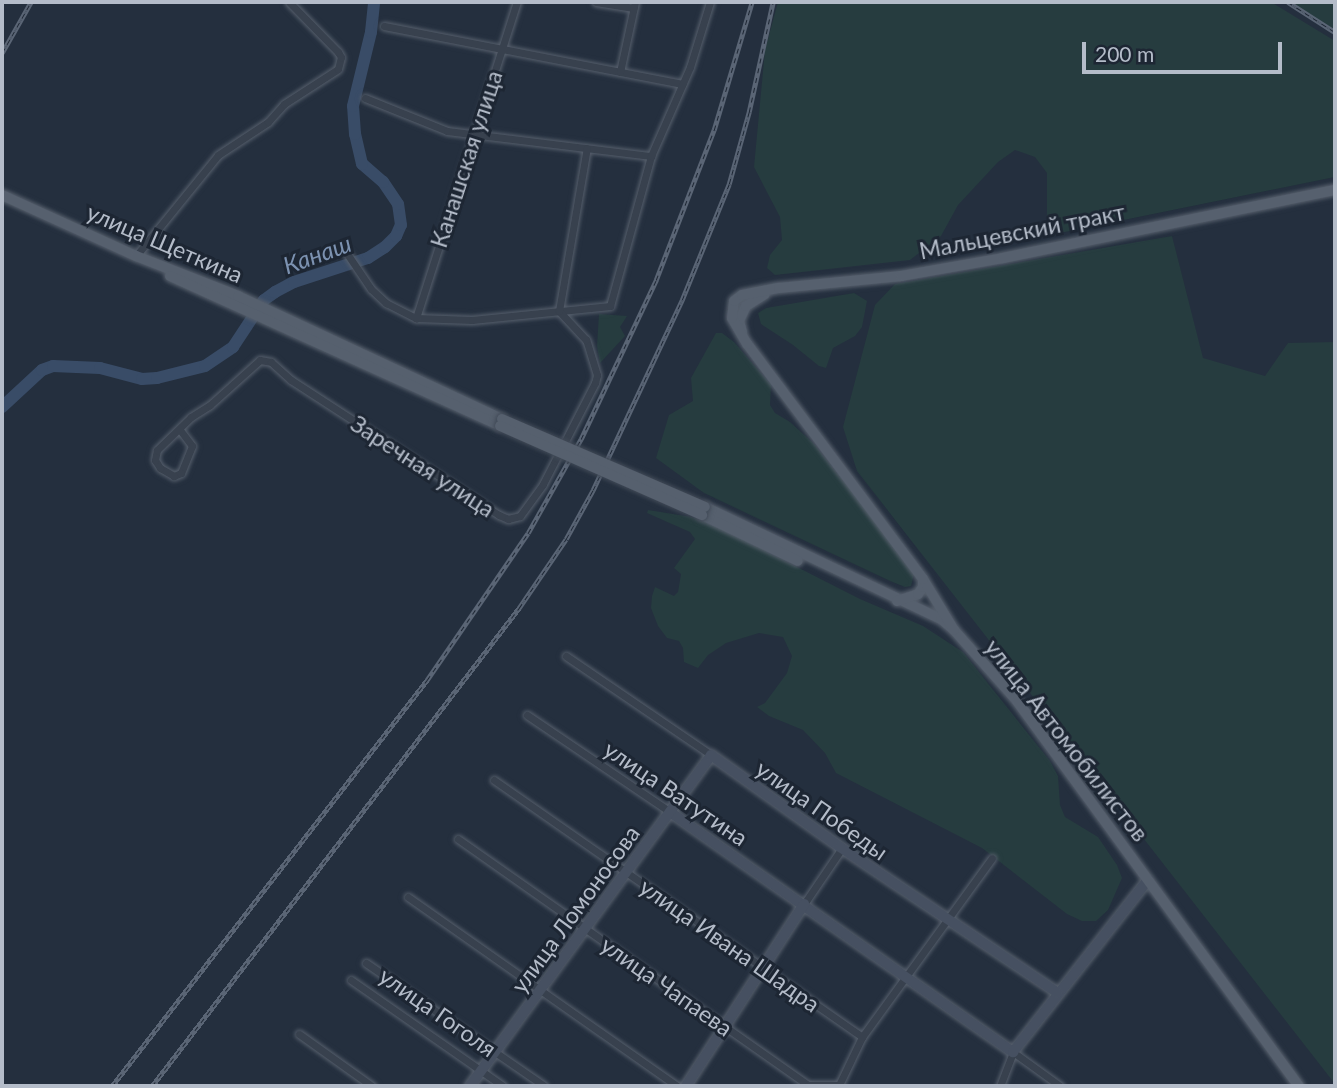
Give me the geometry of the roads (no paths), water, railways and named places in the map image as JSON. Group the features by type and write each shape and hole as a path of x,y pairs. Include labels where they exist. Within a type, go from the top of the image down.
{"main road":[{"name":"Мальцевский тракт","path":"923,579 747,344 734,316 754,296 779,288 901,276 1003,258 1335,190"},
{"name":"улица Щеткина","path":"2,195 703,511"},
{"path":"703,511 896,607 954,630"},
{"name":"улица Автомобилистов","path":"703,511 941,620 954,630 1017,701 1299,1086"},
{"path":"897,601 918,594 923,579"},
{"path":"923,579 954,630"}],"street":[{"path":"136,256 218,155 268,122 284,104 338,69 341,57 289,2"},
{"name":"Канашская улица","path":"416,318 517,2"},
{"path":"596,2 635,5 620,72"},
{"path":"348,256 386,303 416,318 472,320 610,306 651,156 682,84 710,2"},
{"path":"384,26 682,84"},
{"path":"365,98 447,131 651,156"},
{"path":"559,311 587,148"},
{"name":"Заречная улица","path":"180,430 191,417 210,405 260,360 271,362 291,380 354,422 499,515 514,519 527,509 543,484 597,375 586,340 559,311"},
{"path":"180,430 192,446 181,473 174,475 160,468 155,460 157,450 180,430"},
{"name":"улица Победы","path":"566,656 842,848 1058,993"},
{"name":"улица Ватутина","path":"527,715 804,904 1013,1052"},
{"name":"улица Ломоносова","path":"470,1086 711,755"},
{"name":"улица Ивана Шадра","path":"494,780 862,1037"},
{"name":"улица Чапаева","path":"458,839 807,1086"},
{"path":"685,1086 842,848"},
{"path":"807,1086 840,1086 862,1037 992,858"},
{"path":"1000,1086 1013,1052 1148,880"},
{"path":"408,897 677,1086"},
{"name":"улица Гоголя","path":"366,963 544,1086"},
{"name":"улица Гоголя","path":"351,980 503,1086"},
{"path":"299,1034 372,1086"},
{"path":"1013,1052 1060,1086"}],"waterway":[{"name":"Канаш","path":"2,407 42,370 53,366 100,368 142,379 205,366 233,347 264,300 275,292 294,282 368,258 396,236 401,225 398,204 383,182 362,164 355,134 353,106 371,32 374,2"}],"railway":[{"path":"2,53 31,2"},
{"path":"112,1086 427,680 528,533 581,439 656,280 714,130 752,2"},
{"path":"152,1086 519,608 566,539 593,490 682,300 729,184 749,112 773,2"},
{"path":"1288,2 1335,32"}]}
